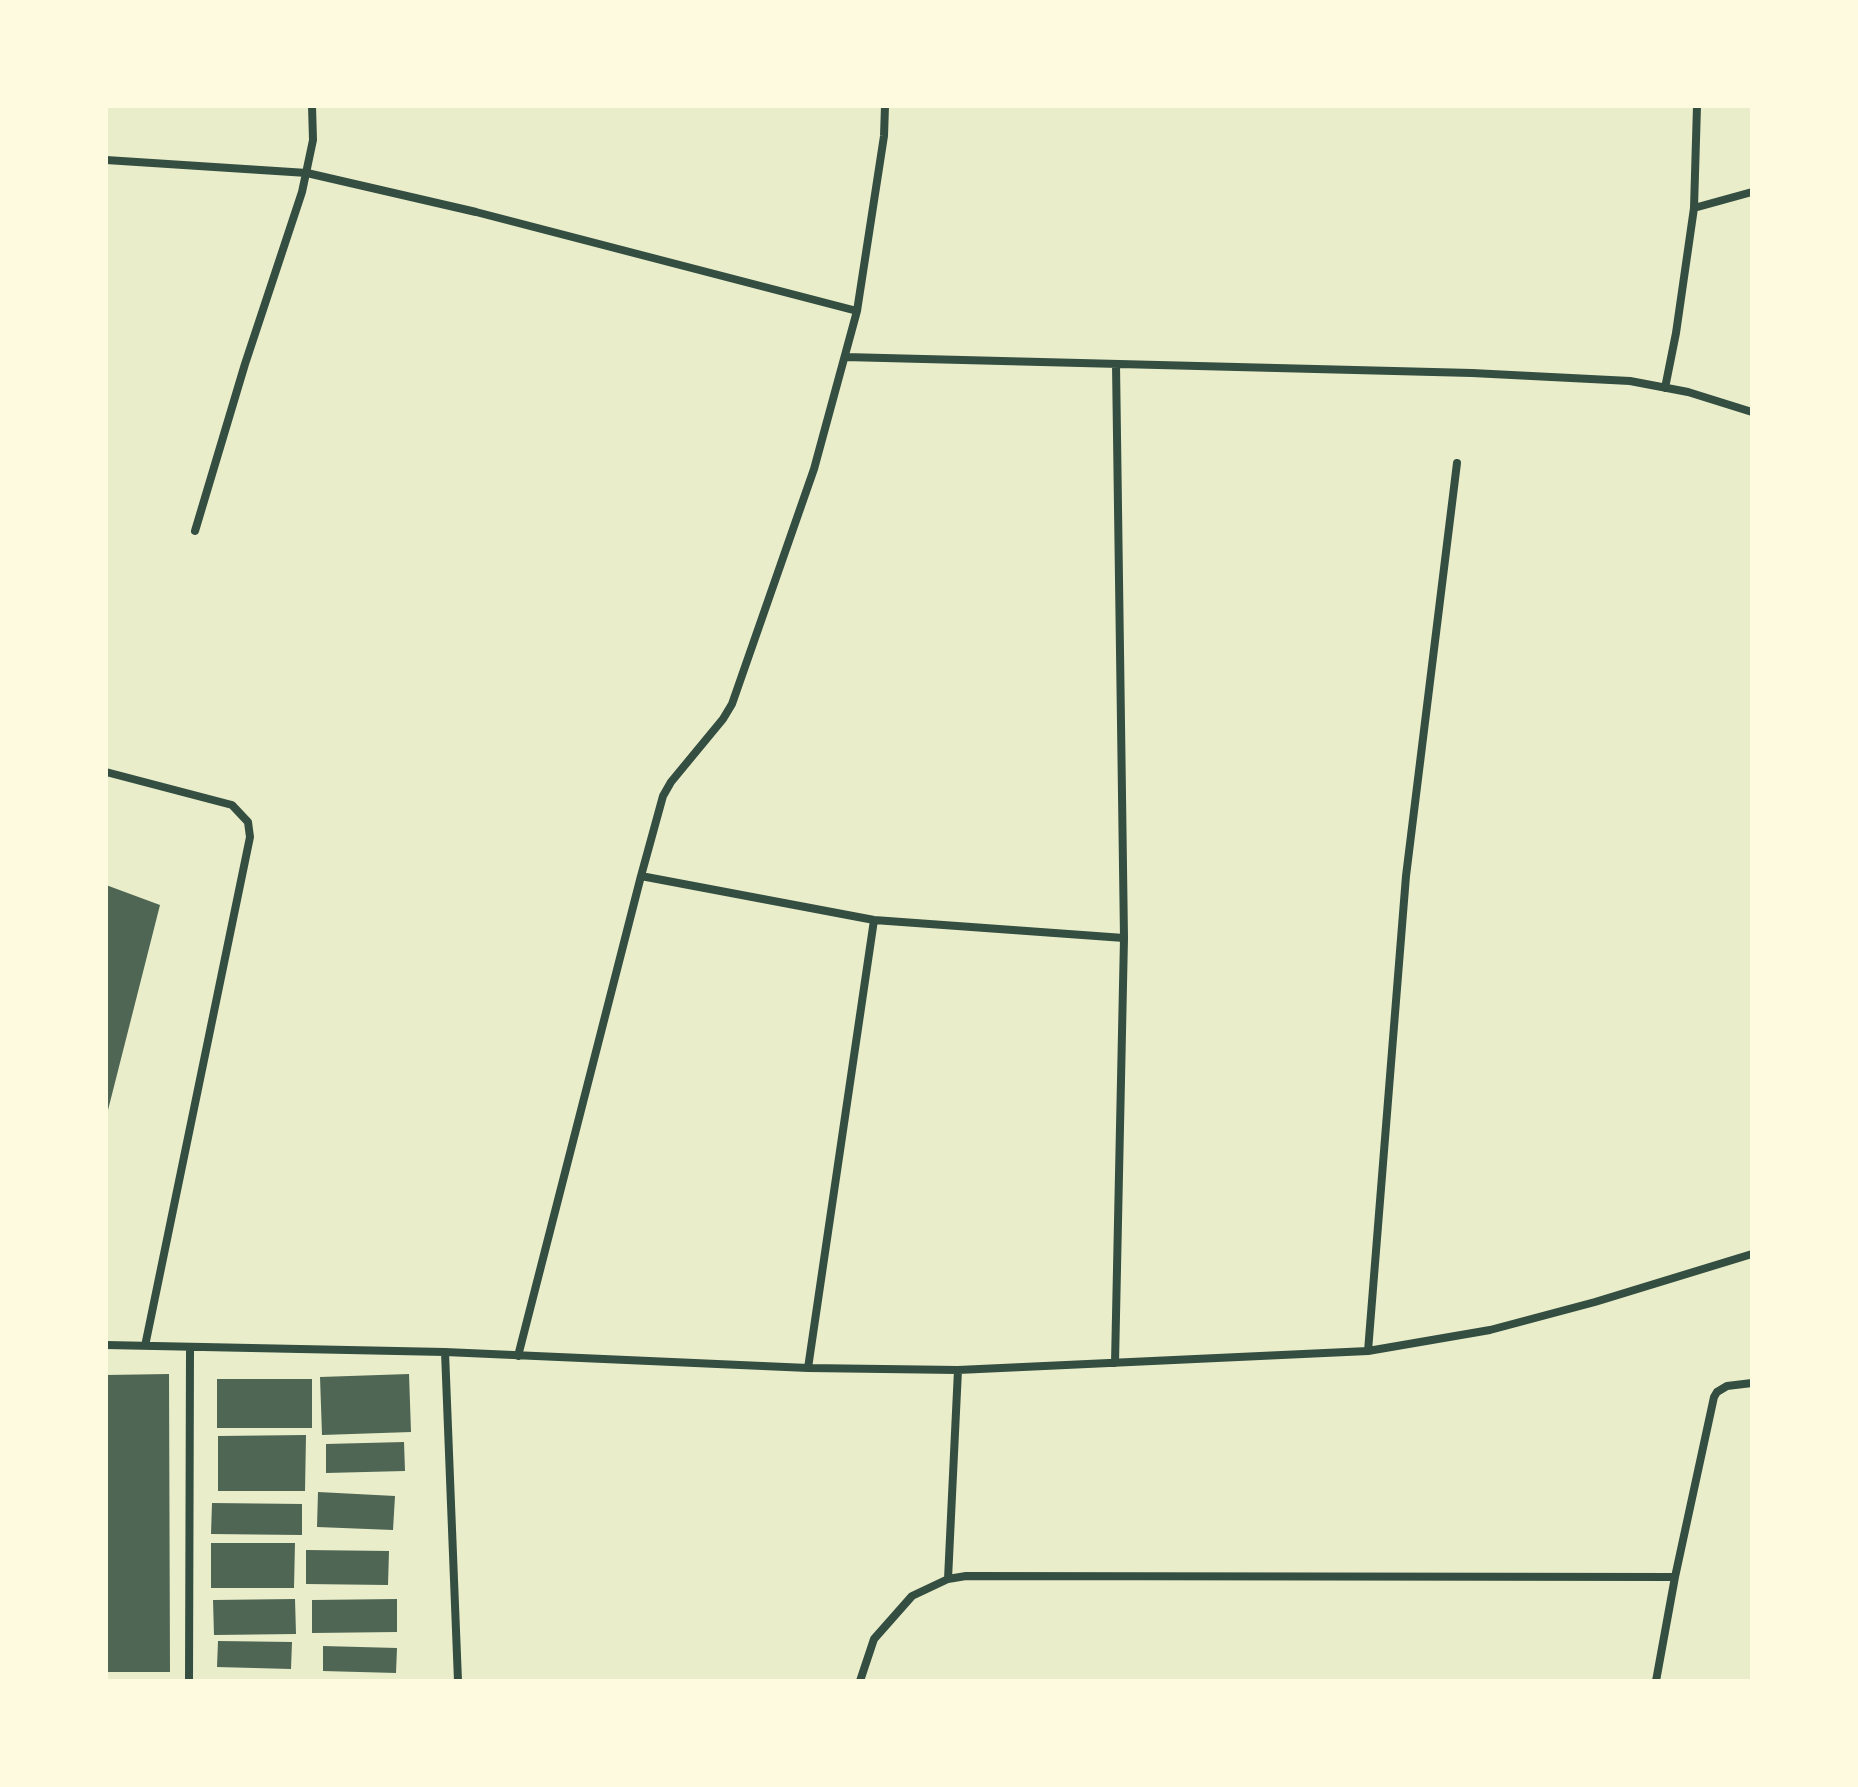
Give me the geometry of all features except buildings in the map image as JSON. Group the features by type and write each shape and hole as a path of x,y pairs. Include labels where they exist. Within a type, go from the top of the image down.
{"street":[{"path":"195,531 245,364 302,192 313,140 312,106"},
{"path":"518,1356 663,796 732,704 814,469 857,311 884,136 885,106"},
{"path":"1665,388 1694,208 1697,106"},
{"path":"106,160 307,173 491,216 857,311"},
{"path":"1694,208 1752,192"},
{"path":"845,357 1472,373 1630,381 1688,392 1752,412"},
{"path":"1115,1363 1124,938 1116,364"},
{"path":"1368,1351 1406,876 1457,463"},
{"path":"106,772 232,805 248,822 250,837 145,1346"},
{"path":"641,876 874,920 1124,938"},
{"path":"808,1368 874,920"},
{"path":"106,1345 445,1352 808,1368 958,1370 1368,1351 1505,1326 1752,1254"},
{"path":"189,1681 190,1348"},
{"path":"445,1352 458,1681"},
{"path":"948,1579 958,1370"},
{"path":"1656,1681 1714,1397 1727,1386 1752,1383"},
{"path":"860,1681 874,1639 912,1596 948,1579 966,1576 1675,1577"}]}
